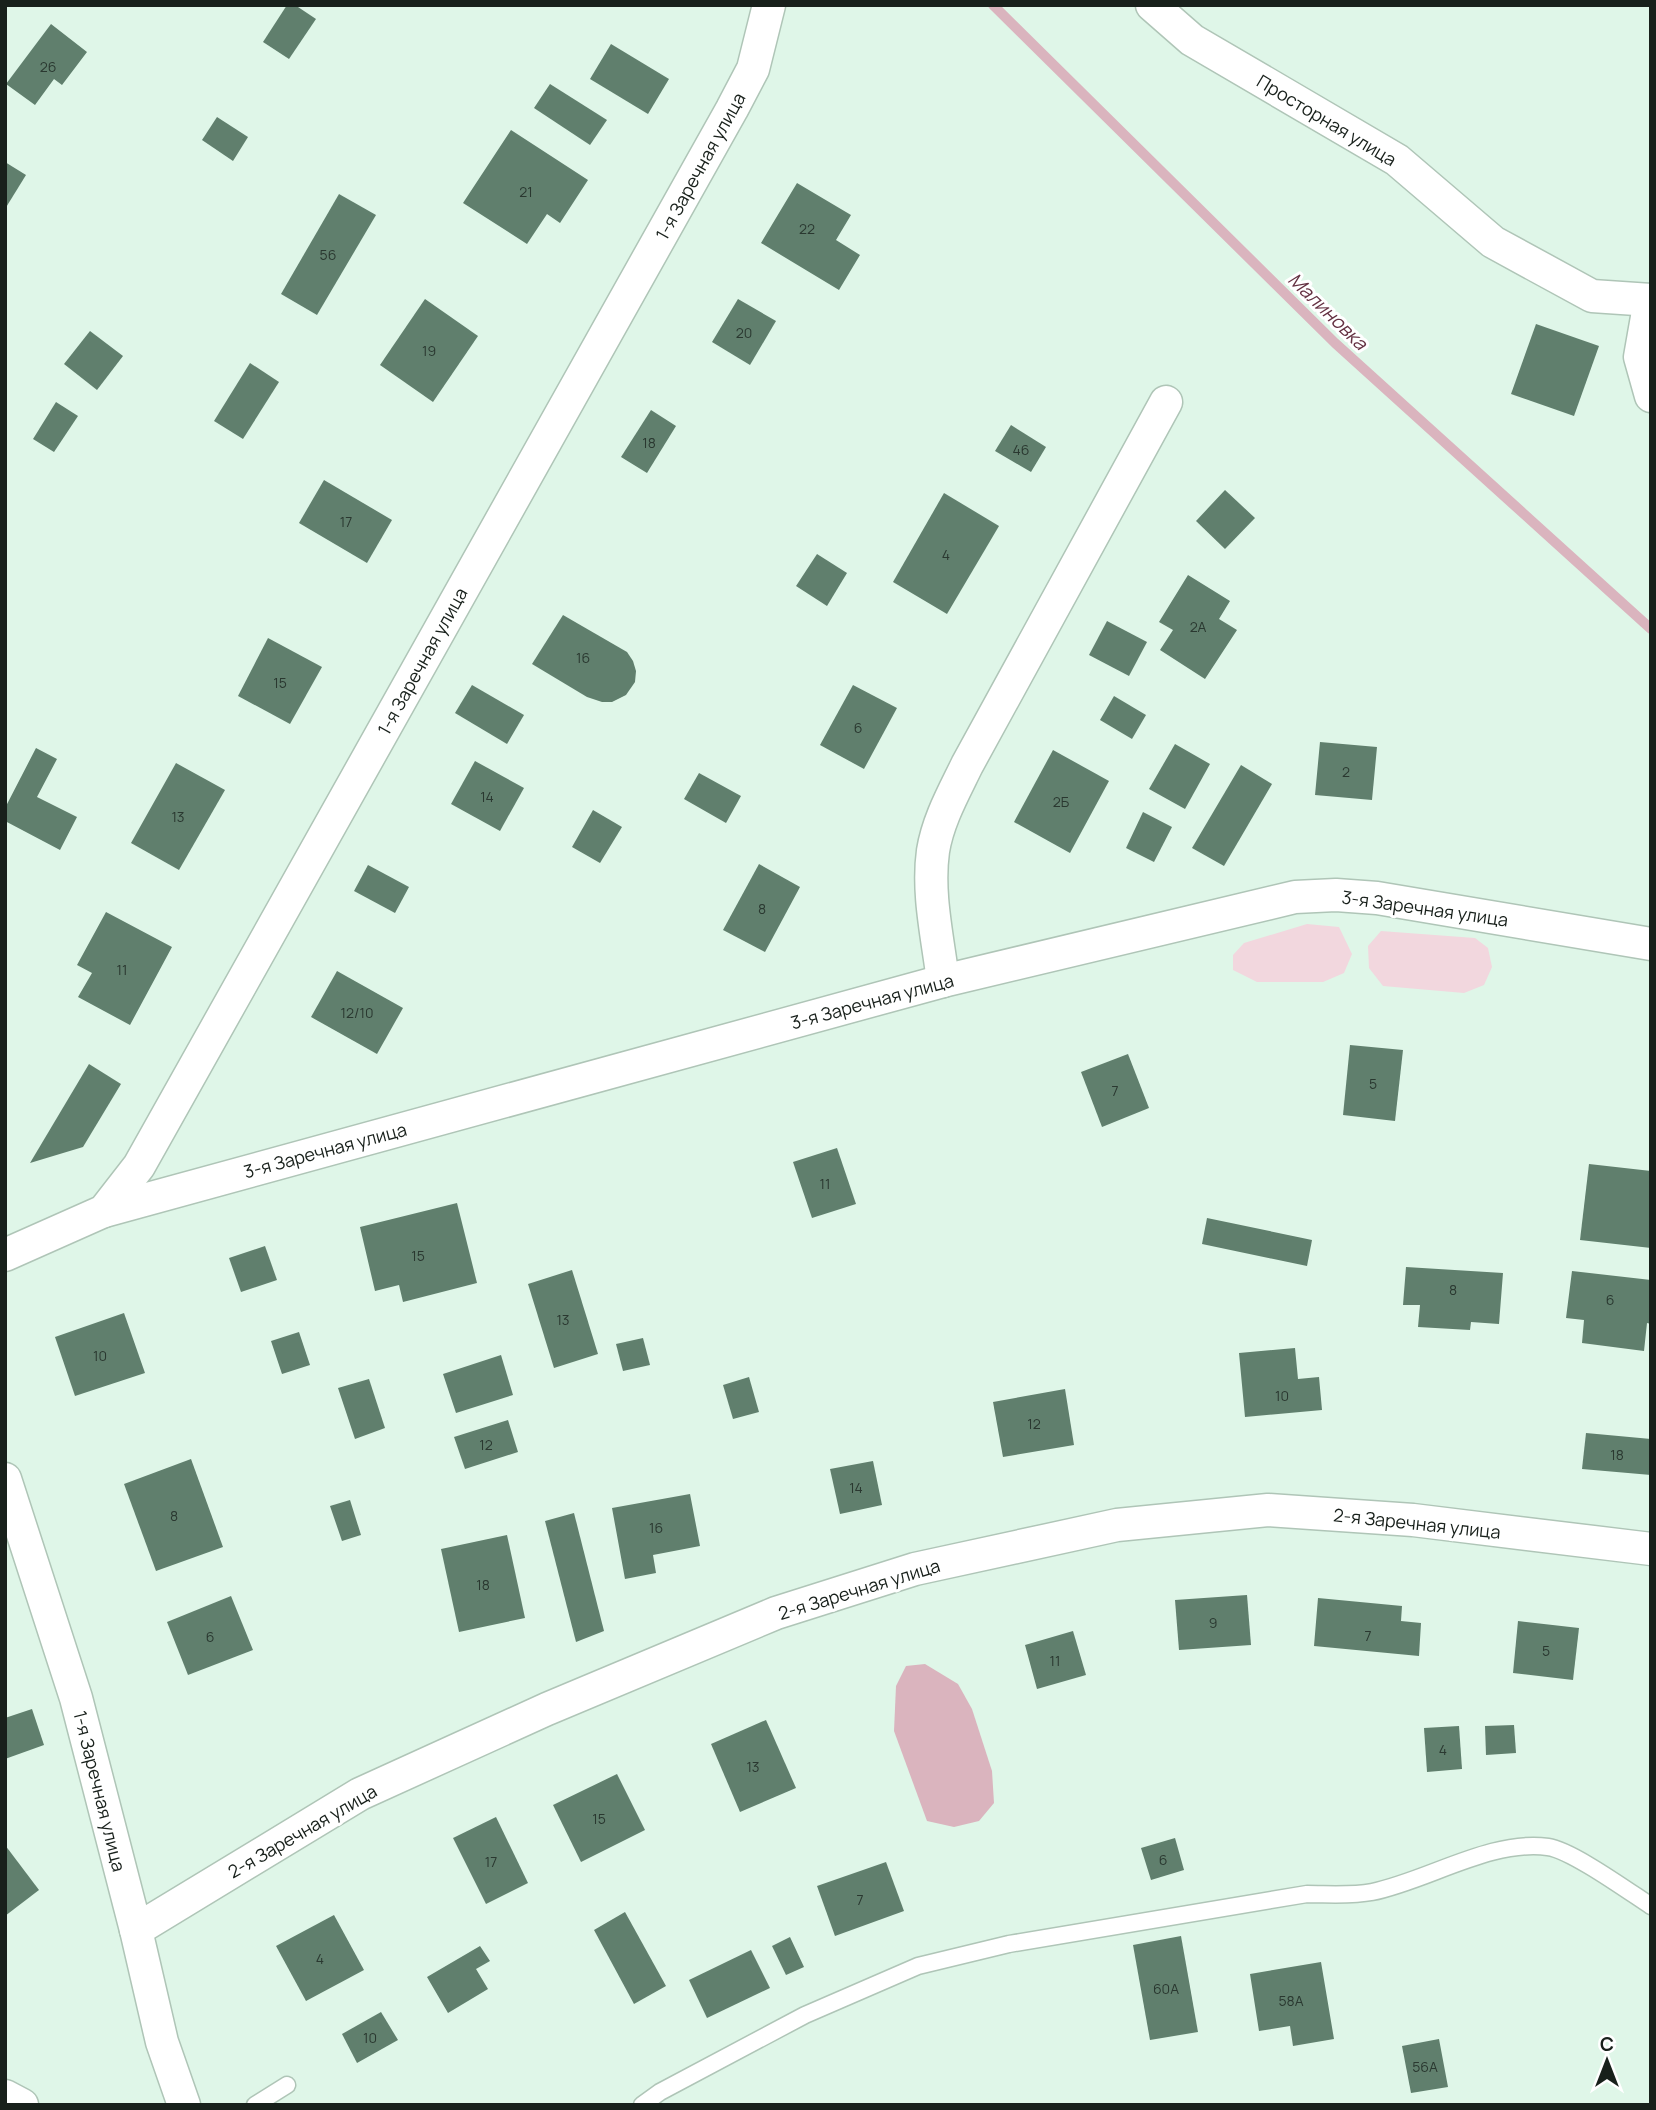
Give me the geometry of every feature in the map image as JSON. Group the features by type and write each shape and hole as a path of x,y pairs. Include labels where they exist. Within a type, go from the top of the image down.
{"street":[{"name":"1-я Заречная улица","path":"5,1255 104,1210 139,1167 732,109 753,69 769,5"},
{"name":"Просторная улица","path":"1152,5 1192,40 1396,160 1493,242 1592,296 1651,300"},
{"path":"1651,300 1640,357 1651,396"},
{"path":"943,981 931,883 934,849 945,811 967,765 1166,402"},
{"name":"3-я Заречная улица","path":"104,1210 943,981 1295,897 1336,895 1377,898 1651,944"},
{"name":"1-я Заречная улица","path":"5,1479 76,1698 162,2042 184,2105"},
{"name":"2-я Заречная улица","path":"136,1930 359,1794 547,1709 776,1614 915,1569 1117,1525 1268,1510 1413,1520 1651,1549"},
{"path":"5,2096 22,2105"}],"lane":[{"path":"642,2105 660,2092 805,2015 918,1966 1009,1944 1307,1894 1345,1895 1372,1892 1512,1847 1550,1847 1562,1852 1651,1906"},
{"path":"255,2105 287,2085"}],"shaded area":[{"path":"1307,924 1339,927 1352,954 1344,973 1323,982 1257,982 1233,970 1233,955 1244,943"},
{"path":"1381,931 1475,938 1488,948 1492,967 1484,985 1464,993 1383,986 1369,968 1368,946"},
{"path":"925,1664 958,1684 972,1709 992,1771 994,1803 979,1821 954,1827 927,1821 894,1731 896,1686 906,1666"}],"building":[{"path":"287,5 295,5 316,19 289,59 263,42"},
{"path":"51,24 87,52 62,85 54,79 35,105 6,84"},
{"path":"611,44 669,79 648,114 590,79"},
{"path":"550,84 607,120 590,145 534,108"},
{"path":"217,117 248,137 233,161 202,140"},
{"path":"511,130 588,180 560,223 547,214 527,244 463,203"},
{"path":"5,162 26,175 5,209"},
{"path":"797,183 851,215 836,240 860,255 839,290 761,243"},
{"path":"339,194 376,215 317,315 281,294"},
{"path":"425,299 478,336 433,402 380,365"},
{"path":"738,299 776,321 750,365 712,342"},
{"path":"1536,324 1599,346 1574,416 1511,394"},
{"path":"90,331 123,356 97,390 64,364"},
{"path":"250,363 279,382 243,439 214,421"},
{"path":"56,402 78,416 54,452 33,439"},
{"path":"651,410 676,426 647,473 621,457"},
{"path":"1011,425 1046,447 1031,472 995,451"},
{"path":"324,480 392,520 367,563 299,523"},
{"path":"1225,490 1255,518 1225,549 1196,521"},
{"path":"944,493 999,526 947,614 893,582"},
{"path":"817,554 847,573 827,606 796,586"},
{"path":"1188,575 1230,601 1219,619 1237,630 1205,679 1160,650 1173,630 1159,622"},
{"path":"563,615 627,652 636,671 635,682 626,695 612,702 602,702 587,697 532,664"},
{"path":"1107,621 1147,642 1129,676 1089,655"},
{"path":"268,638 322,667 290,724 238,696"},
{"path":"472,685 524,715 507,744 455,713"},
{"path":"853,685 897,708 864,769 820,745"},
{"path":"1114,696 1146,715 1132,739 1100,720"},
{"path":"1320,742 1377,747 1372,800 1315,795"},
{"path":"1175,744 1210,764 1185,809 1149,789"},
{"path":"36,748 57,759 37,797 77,817 60,850 5,821 5,808"},
{"path":"1053,750 1109,781 1070,853 1014,822"},
{"path":"475,761 524,788 500,831 451,804"},
{"path":"176,763 225,790 179,870 131,843"},
{"path":"1241,765 1272,784 1224,866 1192,848"},
{"path":"699,773 741,796 726,823 684,799"},
{"path":"593,810 622,827 600,863 572,847"},
{"path":"1143,812 1172,827 1154,862 1126,848"},
{"path":"759,864 800,887 765,952 723,930"},
{"path":"368,865 409,887 395,913 354,891"},
{"path":"106,912 172,947 130,1025 78,997 92,973 77,965"},
{"path":"337,971 403,1008 377,1054 311,1017"},
{"path":"1350,1045 1403,1050 1395,1121 1343,1115"},
{"path":"1128,1054 1149,1108 1102,1127 1081,1072"},
{"path":"89,1064 121,1084 83,1147 30,1163"},
{"path":"837,1148 856,1204 812,1218 793,1162"},
{"path":"1589,1164 1651,1171 1651,1248 1580,1240"},
{"path":"457,1203 477,1283 403,1302 399,1285 375,1291 360,1227"},
{"path":"1207,1218 1312,1240 1307,1266 1202,1244"},
{"path":"265,1246 277,1280 241,1292 229,1258"},
{"path":"1406,1267 1503,1273 1499,1324 1471,1322 1470,1330 1418,1327 1420,1305 1403,1305"},
{"path":"572,1270 598,1354 554,1368 528,1284"},
{"path":"1572,1271 1651,1280 1651,1324 1647,1323 1644,1351 1582,1343 1584,1320 1566,1318"},
{"path":"124,1313 145,1373 75,1396 55,1337"},
{"path":"299,1332 310,1365 282,1374 271,1341"},
{"path":"643,1338 650,1365 623,1371 616,1344"},
{"path":"1295,1348 1298,1379 1319,1377 1322,1410 1245,1417 1239,1353"},
{"path":"501,1355 513,1395 456,1413 443,1374"},
{"path":"749,1377 759,1412 733,1419 723,1385"},
{"path":"369,1379 385,1428 355,1439 338,1388"},
{"path":"1065,1389 1074,1445 1003,1457 993,1402"},
{"path":"508,1420 518,1452 465,1469 454,1437"},
{"path":"1586,1433 1651,1439 1651,1475 1582,1469"},
{"path":"191,1459 223,1547 156,1571 124,1484"},
{"path":"873,1461 882,1505 840,1514 830,1469"},
{"path":"690,1494 700,1546 653,1555 656,1573 625,1579 612,1508"},
{"path":"350,1500 361,1535 342,1541 330,1506"},
{"path":"574,1513 604,1631 576,1642 545,1521"},
{"path":"507,1535 525,1618 459,1632 441,1549"},
{"path":"1247,1595 1251,1645 1179,1650 1175,1600"},
{"path":"231,1596 253,1650 188,1675 167,1622"},
{"path":"1318,1598 1402,1606 1401,1621 1421,1623 1419,1656 1314,1646"},
{"path":"1518,1621 1579,1628 1573,1680 1513,1673"},
{"path":"1073,1631 1086,1675 1037,1689 1025,1645"},
{"path":"32,1709 44,1745 5,1759 5,1718"},
{"path":"766,1720 796,1788 740,1812 711,1744"},
{"path":"1514,1725 1516,1753 1486,1755 1485,1726"},
{"path":"1459,1726 1462,1769 1427,1772 1424,1728"},
{"path":"617,1774 645,1830 581,1862 553,1805"},
{"path":"496,1817 528,1883 486,1904 453,1838"},
{"path":"1175,1838 1184,1870 1151,1880 1141,1848"},
{"path":"5,1845 39,1890 5,1916"},
{"path":"886,1862 904,1911 835,1936 817,1886"},
{"path":"625,1912 666,1986 634,2004 594,1930"},
{"path":"334,1915 364,1970 306,2001 276,1946"},
{"path":"1181,1936 1198,2032 1150,2040 1133,1945"},
{"path":"790,1937 804,1967 786,1975 772,1946"},
{"path":"480,1946 490,1961 476,1969 488,1989 448,2013 427,1977"},
{"path":"751,1950 770,1988 707,2018 689,1980"},
{"path":"1321,1962 1334,2039 1293,2046 1290,2026 1259,2031 1250,1974"},
{"path":"381,2012 398,2040 357,2063 342,2034"},
{"path":"1439,2039 1448,2087 1411,2093 1402,2046"}],"waterway":[{"name":"Малиновка","path":"993,5 1335,343 1651,629"}]}
